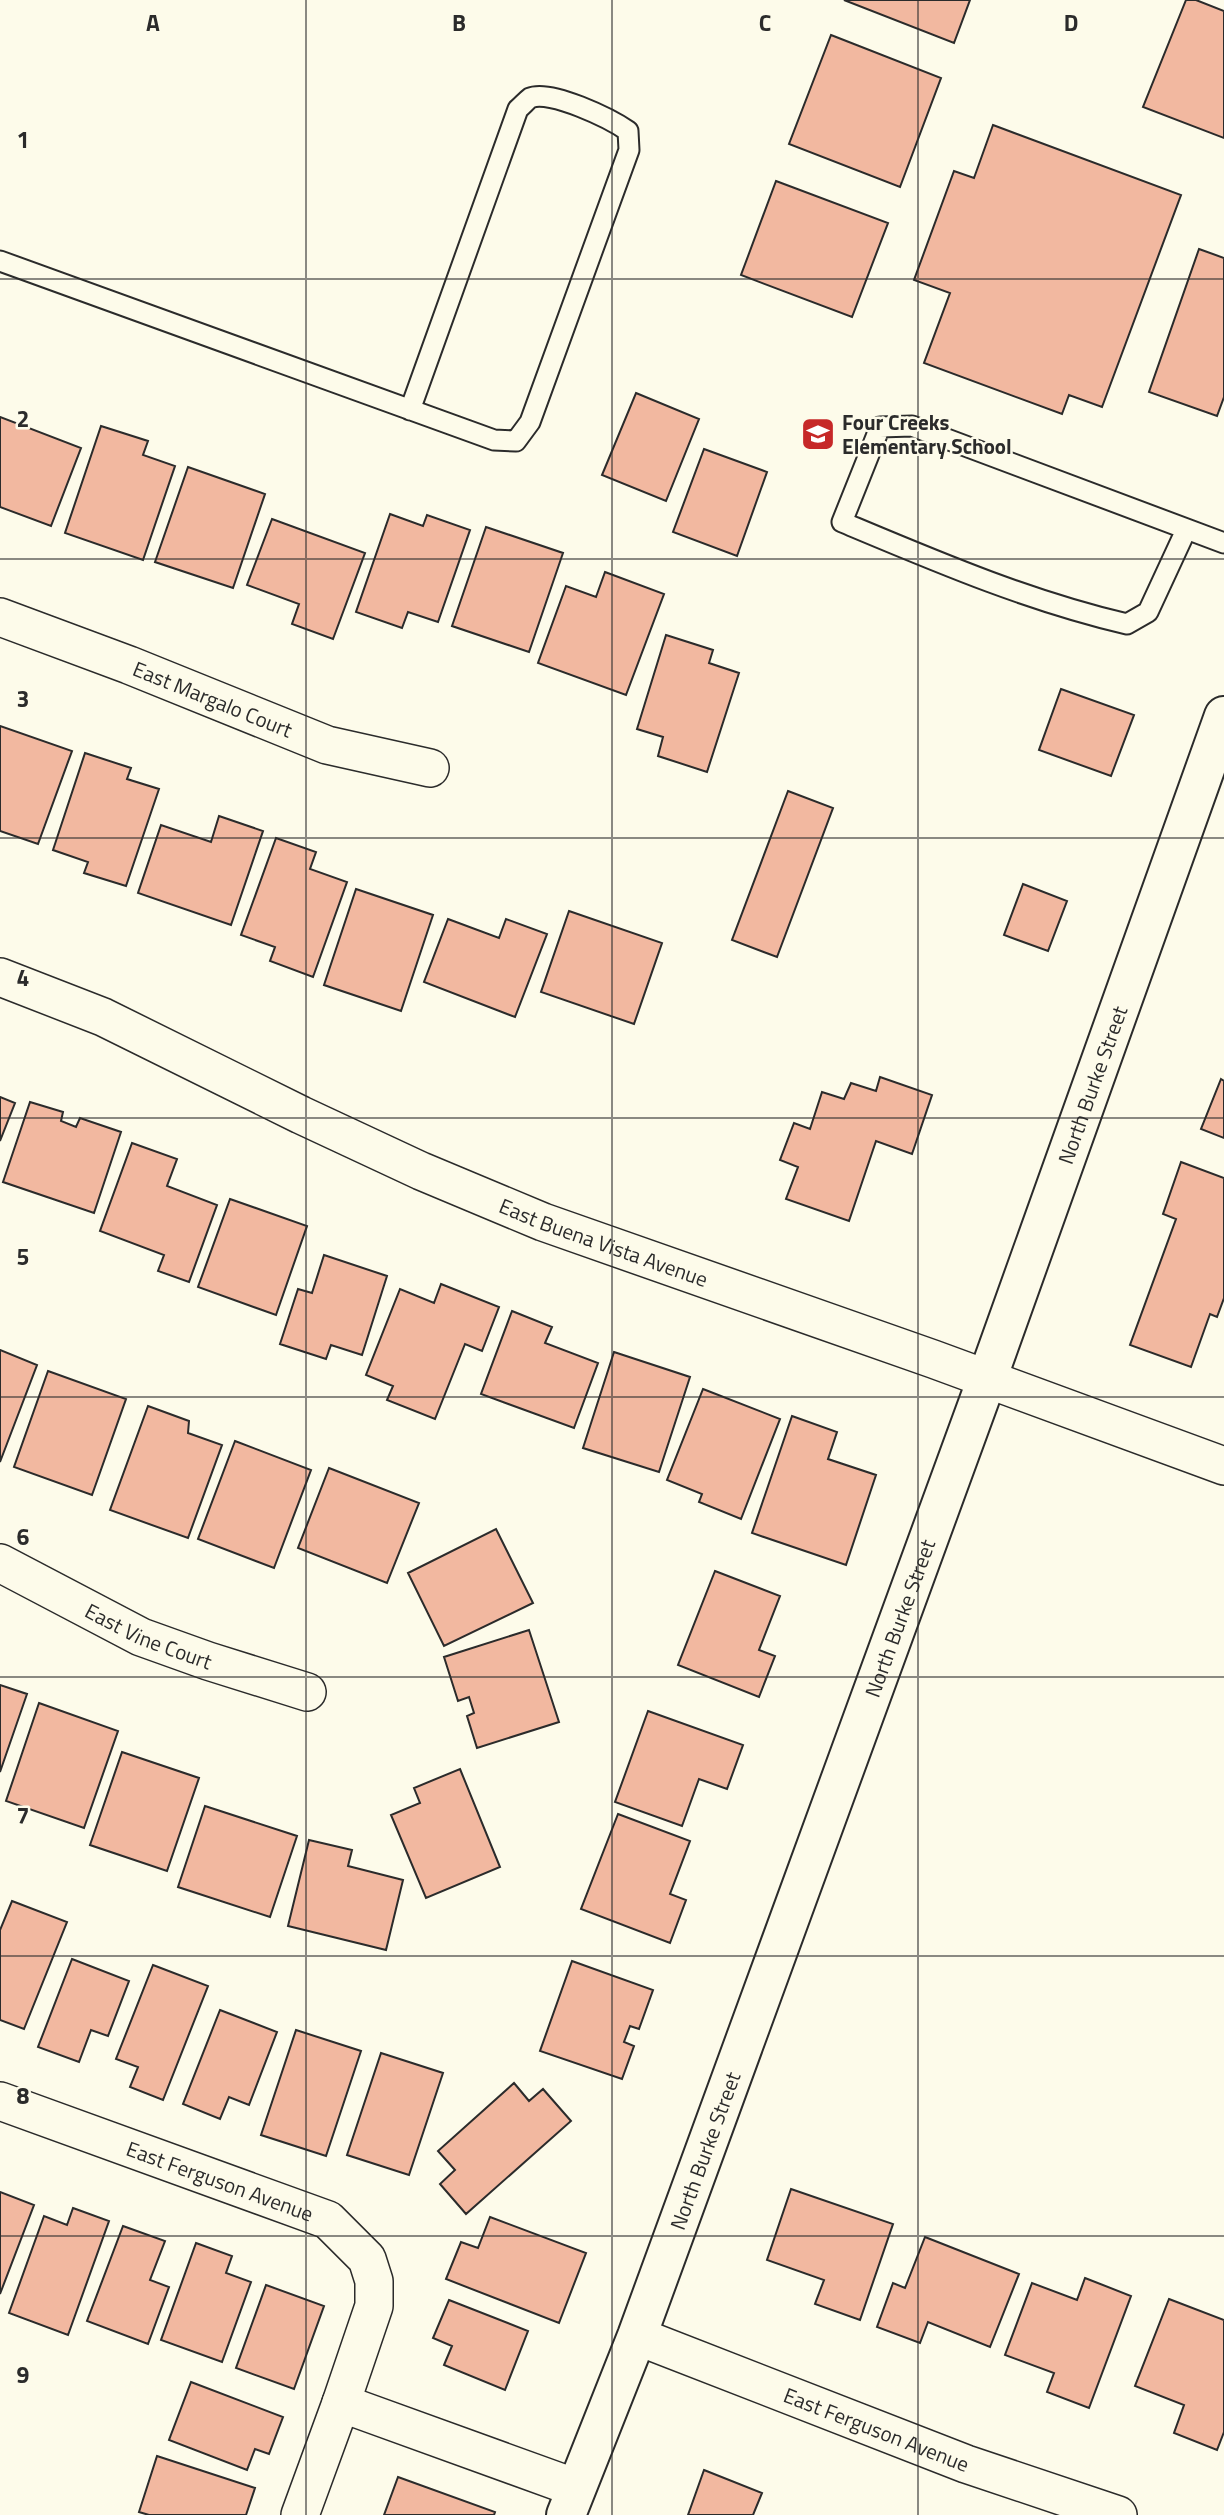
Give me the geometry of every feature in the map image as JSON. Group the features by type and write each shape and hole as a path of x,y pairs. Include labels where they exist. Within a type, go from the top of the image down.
{"street":[{"name":"East Margalo Court","path":"0,617 129,665 327,745 430,768"},
{"name":"North Burke Street","path":"571,2502 637,2336 987,1379 1224,716"},
{"name":"East Buena Vista Avenue","path":"0,977 103,1017 300,1115 421,1171 543,1222 1224,1466"},
{"name":"East Vine Court","path":"0,1563 141,1637 307,1692"},
{"name":"East Ferguson Avenue","path":"0,2101 328,2220 367,2259 374,2281 374,2306 300,2515"},
{"name":"East Ferguson Avenue","path":"637,2336 967,2464 1118,2515"},
{"path":"341,2403 571,2502"}],"lane":[{"path":"0,261 410,410 494,440 516,441 530,422 629,150 628,131 612,120 548,96 531,98 518,109 410,410"},
{"path":"1186,530 1148,612 1127,624 1087,615 961,572 842,522 880,427 912,426 1224,542"}],"building":[{"path":"844,0 970,0 954,43"},
{"path":"1186,0 1196,0 1224,11 1224,138 1143,107"},
{"path":"831,35 941,78 900,187 789,144"},
{"path":"993,125 1181,195 1102,407 1069,395 1062,414 924,363 950,293 914,280 954,171 974,178"},
{"path":"776,181 888,223 852,317 741,275"},
{"path":"1199,249 1224,258 1224,397 1217,416 1149,392"},
{"path":"636,393 699,419 666,501 602,475"},
{"path":"0,417 81,448 51,526 0,507"},
{"path":"101,426 148,441 143,455 175,466 143,560 65,533"},
{"path":"704,449 767,472 737,556 673,532"},
{"path":"188,467 265,494 233,588 155,562"},
{"path":"390,514 423,526 427,515 470,530 438,622 408,612 402,628 356,612"},
{"path":"272,519 365,553 333,639 292,624 299,604 247,585"},
{"path":"486,527 563,553 529,652 452,626"},
{"path":"605,572 664,594 626,695 538,663 566,586 596,597"},
{"path":"666,635 713,650 709,663 739,673 707,772 658,756 663,737 637,729"},
{"path":"1061,689 1134,715 1111,776 1039,750"},
{"path":"0,726 72,751 38,844 0,831"},
{"path":"85,753 131,768 127,779 159,789 126,886 84,873 88,862 53,850"},
{"path":"788,791 833,808 777,957 732,940"},
{"path":"219,816 263,831 231,925 138,893 161,825 211,842"},
{"path":"276,838 316,852 310,869 347,882 313,977 270,961 275,947 241,935"},
{"path":"1023,884 1067,901 1048,951 1004,935"},
{"path":"356,889 433,915 401,1011 324,985"},
{"path":"569,911 662,943 634,1024 541,992"},
{"path":"448,919 499,938 506,919 547,934 515,1017 424,982"},
{"path":"880,1077 932,1095 912,1154 876,1141 849,1221 786,1199 798,1167 780,1160 794,1123 810,1129 822,1092 844,1099 851,1083 876,1091"},
{"path":"1221,1079 1224,1081 1224,1138 1201,1129"},
{"path":"0,1097 15,1103 0,1141"},
{"path":"30,1102 63,1112 61,1121 76,1127 80,1118 121,1132 94,1213 3,1182"},
{"path":"132,1143 177,1159 167,1186 217,1205 189,1282 158,1271 164,1255 100,1231"},
{"path":"1181,1162 1224,1178 1224,1298 1217,1317 1210,1314 1191,1367 1130,1345 1176,1219 1163,1214"},
{"path":"230,1199 307,1226 276,1315 198,1287"},
{"path":"324,1255 387,1276 362,1355 331,1345 326,1359 280,1344 298,1289 312,1293"},
{"path":"441,1284 499,1307 482,1351 465,1344 435,1419 387,1400 393,1386 366,1375 400,1289 434,1303"},
{"path":"512,1311 552,1327 545,1343 598,1363 574,1428 481,1394"},
{"path":"0,1350 37,1365 0,1462"},
{"path":"614,1352 690,1377 659,1472 583,1448"},
{"path":"48,1371 126,1399 92,1495 14,1467"},
{"path":"703,1389 780,1419 741,1519 699,1502 702,1494 667,1480"},
{"path":"148,1406 189,1421 188,1433 222,1445 188,1538 110,1510"},
{"path":"792,1416 837,1432 828,1459 876,1475 846,1565 752,1533"},
{"path":"235,1441 311,1470 274,1568 198,1539"},
{"path":"329,1468 419,1503 387,1583 298,1548"},
{"path":"496,1529 533,1603 444,1646 408,1573"},
{"path":"715,1571 780,1596 759,1650 775,1656 759,1697 678,1665"},
{"path":"529,1630 559,1722 477,1748 467,1716 474,1713 469,1697 458,1701 444,1657"},
{"path":"0,1685 27,1694 0,1772"},
{"path":"39,1703 118,1731 84,1828 6,1801"},
{"path":"648,1711 743,1745 727,1789 699,1779 682,1826 615,1802"},
{"path":"122,1752 199,1778 167,1871 90,1845"},
{"path":"460,1769 500,1867 426,1898 391,1815 420,1803 414,1788"},
{"path":"205,1806 297,1836 270,1917 178,1887"},
{"path":"618,1814 690,1841 670,1894 686,1900 670,1943 581,1909"},
{"path":"309,1840 352,1850 348,1866 403,1880 386,1950 288,1926"},
{"path":"12,1901 67,1922 24,2029 0,2020 0,1930"},
{"path":"72,1959 129,1981 108,2036 91,2030 79,2062 38,2047"},
{"path":"572,1961 653,1990 639,2029 630,2026 624,2042 634,2046 622,2079 540,2051"},
{"path":"153,1965 208,1986 163,2100 130,2087 138,2067 116,2059"},
{"path":"220,2010 277,2032 249,2105 229,2097 220,2119 183,2104"},
{"path":"296,2030 361,2051 326,2156 261,2135"},
{"path":"381,2053 443,2073 409,2175 347,2155"},
{"path":"514,2083 529,2101 543,2089 571,2121 466,2214 440,2184 455,2170 438,2151"},
{"path":"791,2189 893,2224 860,2320 815,2304 824,2280 767,2260"},
{"path":"0,2192 34,2205 0,2294"},
{"path":"73,2208 109,2221 68,2335 9,2313 44,2216 67,2225"},
{"path":"490,2217 586,2253 559,2323 446,2279 461,2242 478,2248"},
{"path":"123,2226 165,2241 150,2280 169,2287 148,2344 87,2321"},
{"path":"925,2237 1019,2274 990,2347 928,2322 920,2343 877,2327 893,2283 905,2288"},
{"path":"196,2243 232,2256 226,2273 251,2282 222,2362 161,2340"},
{"path":"1085,2278 1131,2296 1089,2408 1047,2392 1054,2373 1005,2355 1032,2283 1077,2300"},
{"path":"266,2285 324,2306 294,2389 236,2368"},
{"path":"1169,2299 1224,2320 1224,2432 1217,2450 1174,2433 1184,2405 1135,2386"},
{"path":"449,2300 528,2331 505,2390 444,2365 452,2346 433,2338"},
{"path":"191,2382 283,2417 269,2454 255,2449 247,2470 169,2440"},
{"path":"157,2456 255,2488 246,2515 149,2515 139,2512"},
{"path":"704,2470 762,2493 753,2515 688,2515"},
{"path":"398,2477 495,2512 494,2515 384,2515"}],"place":[{"name":"Four Creeks Elementary School","path":"818,434"}]}
